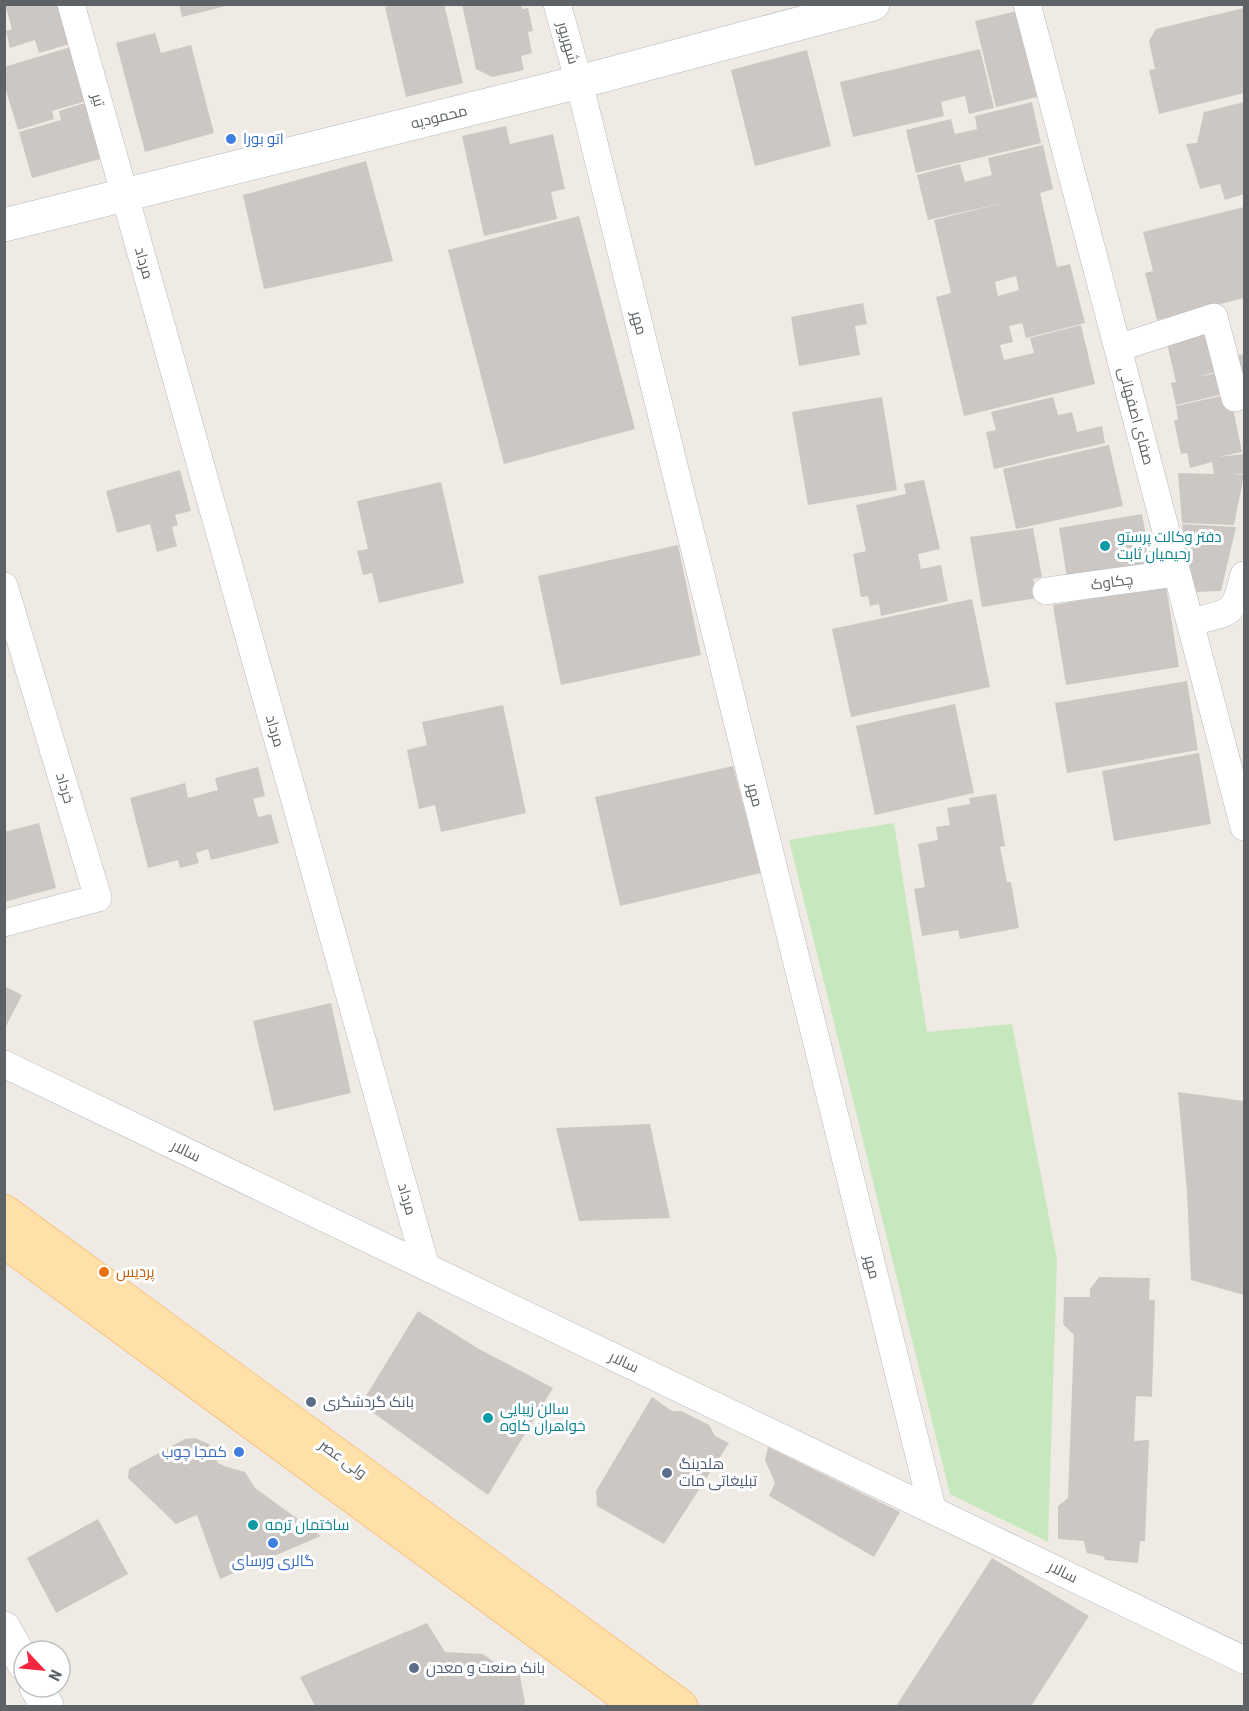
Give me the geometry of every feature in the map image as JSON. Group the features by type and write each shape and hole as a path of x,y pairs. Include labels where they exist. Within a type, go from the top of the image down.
{"main road":[{"name":"ولی عصر","path":"4,1211 681,1707"},
{"name":"ولی عصر","path":"4,1241 638,1707"}],"street":[{"name":"تیر","path":"71,4 124,195"},
{"name":"شهریور","path":"557,4 579,82"},
{"name":"محمودیه","path":"4,225 579,82 873,4"},
{"name":"صفای اصفهانی","path":"1027,4 1191,622 1238,773 1245,827"},
{"name":"مهر","path":"579,82 932,1508"},
{"name":"مرداد","path":"124,195 426,1267"},
{"path":"1118,348 1214,317 1235,398"},
{"name":"چکاوک","path":"1046,591 1178,573"},
{"path":"1191,622 1228,613 1236,603 1245,575"},
{"name":"خرداد","path":"4,586 98,898 4,923"},
{"name":"سالار","path":"4,1064 1245,1660"},
{"path":"4,1628 12,1642"}],"green space":[{"path":"894,823 927,1032 1012,1024 1057,1259 1048,1542 950,1494 789,840"}],"building":[{"path":"5,4 62,4 73,43 39,53 35,40 10,48 6,31 12,29"},
{"path":"179,4 230,4 230,5 182,17"},
{"path":"395,4 444,4 463,83 406,97 385,7"},
{"path":"462,4 521,4 522,9 528,8 533,31 528,32 532,53 521,56 524,70 492,77 476,69"},
{"path":"1244,8 1244,93 1159,114 1149,70 1155,69 1149,41 1156,29"},
{"path":"1017,11 1037,97 996,107 975,21"},
{"path":"155,33 161,53 191,45 214,133 145,152 116,43"},
{"path":"74,46 90,100 52,111 54,119 18,130 4,84 4,67"},
{"path":"980,49 994,108 969,114 965,96 941,102 944,116 853,137 840,82"},
{"path":"807,50 831,146 755,166 731,70"},
{"path":"91,101 107,157 32,178 19,132 61,120 59,111"},
{"path":"1032,102 1041,143 916,173 906,130 951,119 955,134 977,129 975,116"},
{"path":"1244,102 1244,194 1225,200 1220,184 1200,189 1186,144 1197,143 1204,112"},
{"path":"506,126 510,144 553,134 565,189 551,192 557,219 484,236 462,136"},
{"path":"1043,145 1053,189 1040,193 1057,267 1070,264 1085,323 1026,338 1022,323 1009,326 1013,342 1000,345 1004,360 1034,353 1030,338 1081,325 1095,384 964,416 936,297 951,293 934,220 1007,202 928,220 917,175 960,164 965,182 992,175 988,158","holes":["1016,276 1019,290 998,296 995,282"]},
{"path":"366,161 393,261 264,289 243,195"},
{"path":"1244,207 1244,298 1157,320 1145,273 1153,271 1143,232"},
{"path":"579,216 635,429 504,464 448,250"},
{"path":"863,303 867,324 855,326 860,355 799,366 791,317"},
{"path":"1207,325 1218,371 1194,378 1219,372 1224,394 1176,405 1171,383 1176,382 1165,335"},
{"path":"1244,354 1244,399 1236,356"},
{"path":"1230,394 1242,452 1218,457 1244,454 1244,474 1233,474 1244,475 1234,525 1182,523 1178,473 1214,474 1212,462 1190,468 1187,453 1181,454 1174,421 1178,419 1176,406"},
{"path":"882,397 897,490 808,505 792,412"},
{"path":"1053,397 1058,415 1072,412 1077,432 1102,426 1105,443 994,469 986,432 996,430 991,412"},
{"path":"1109,445 1123,506 1016,529 1003,469"},
{"path":"180,470 191,511 175,515 178,525 172,527 177,546 157,552 150,524 117,533 106,491"},
{"path":"924,480 940,549 918,554 921,569 941,565 948,601 881,616 879,604 870,606 868,596 861,597 853,554 866,551 856,505 906,494 904,484"},
{"path":"441,482 464,583 379,603 372,573 363,575 357,551 368,549 357,501"},
{"name":"دفتر وکالت پرستو رحیمیان ثابت","path":"1142,514 1151,564 1067,578 1059,528"},
{"path":"1182,524 1236,527 1221,591 1196,592 1186,579"},
{"path":"1033,528 1042,577 1033,579 1037,598 982,607 970,537"},
{"path":"678,545 701,655 561,685 538,576"},
{"path":"1166,586 1179,667 1066,685 1053,605"},
{"path":"972,599 990,687 851,717 832,629"},
{"path":"1187,681 1198,750 1067,773 1055,703"},
{"path":"955,704 974,793 875,815 856,726"},
{"path":"503,705 526,813 441,832 435,805 419,809 407,750 427,745 422,722"},
{"path":"1199,753 1211,824 1114,841 1102,771"},
{"path":"733,766 761,873 620,906 595,797"},
{"path":"258,767 265,796 253,799 258,817 271,814 279,843 211,860 208,849 196,853 199,863 180,868 178,860 148,868 130,798 185,783 188,798 218,790 215,778"},
{"path":"996,794 1005,846 1000,847 1007,882 1011,882 1019,928 960,939 958,930 922,936 914,889 925,887 918,844 938,840 936,827 950,825 947,808 970,804 969,798"},
{"path":"39,823 56,888 4,902 4,832"},
{"path":"4,986 22,995 4,1030"},
{"path":"331,1003 351,1093 274,1111 253,1021"},
{"path":"1178,1092 1244,1101 1244,1295 1191,1280 1187,1192"},
{"path":"650,1124 670,1218 579,1221 556,1128"},
{"path":"1099,1277 1150,1278 1149,1300 1155,1300 1152,1397 1136,1396 1134,1441 1149,1440 1145,1541 1140,1541 1138,1563 1105,1560 1103,1556 1087,1553 1084,1541 1058,1539 1058,1506 1068,1498 1074,1335 1063,1324 1064,1297 1090,1297 1090,1289"},
{"path":"418,1311 479,1349 553,1388 488,1495 361,1404"},
{"path":"652,1397 672,1411 681,1411 709,1425 715,1436 729,1443 664,1544 597,1506 596,1491"},
{"path":"195,1438 209,1444 218,1463 245,1472 255,1488 321,1536 220,1579 197,1515 176,1524 128,1478 129,1469 185,1439"},
{"path":"768,1447 900,1512 874,1557 769,1496 775,1483 765,1460"},
{"path":"98,1519 128,1574 56,1613 27,1558"},
{"path":"992,1558 1089,1616 1031,1706 896,1706"},
{"name":"بانک صنعت و معدن","path":"427,1623 445,1652 483,1654 498,1665 519,1671 525,1702 523,1706 315,1706 300,1677"}],"place":[{"name":"اتو بورا","path":"231,139"},
{"name":"دفتر وکالت پرستو رحیمیان ثابت","path":"1105,546"},
{"name":"پردیس","path":"104,1272"},
{"name":"بانک گردشگری","path":"311,1402"},
{"name":"سالن زیبایی خواهران کاوه","path":"488,1418"},
{"name":"کمجا چوب","path":"239,1452"},
{"name":"هلدینگ تبلیغاتی مات","path":"667,1473"},
{"name":"ساختمان ترمه","path":"253,1525"},
{"name":"گالری ورسای","path":"273,1543"},
{"name":"بانک صنعت و معدن","path":"414,1668"}]}
